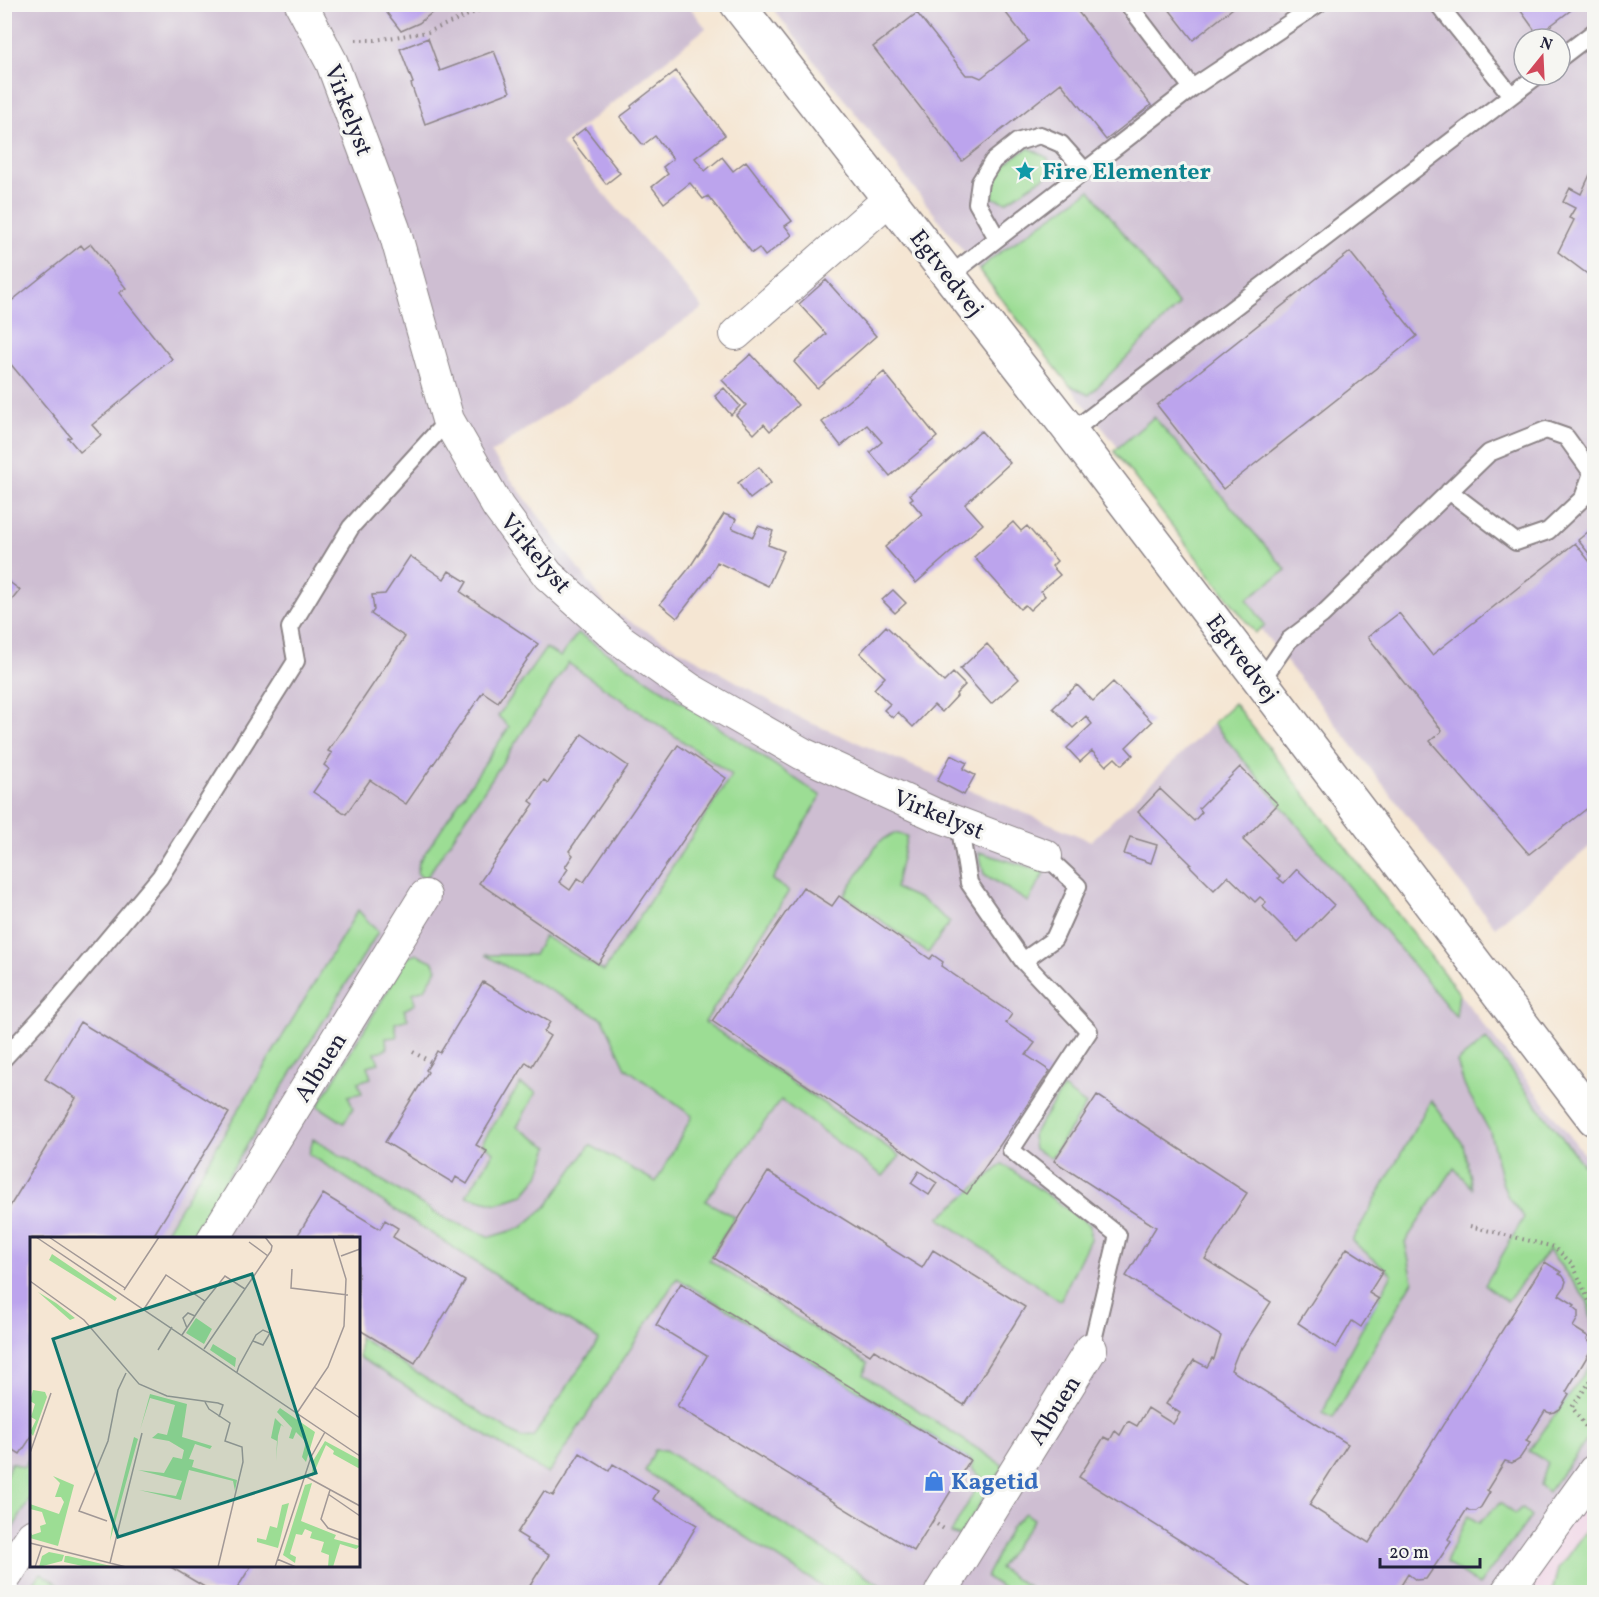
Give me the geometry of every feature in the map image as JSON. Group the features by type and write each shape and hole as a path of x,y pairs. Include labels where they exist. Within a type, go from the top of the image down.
{"street":[{"name":"Virkelyst","path":"301,4 332,63 394,229 448,420 498,507 548,575 619,639 691,690 802,754 904,801 1046,856"},
{"name":"Egtvedvej","path":"737,4 1071,432 1594,1119"},
{"path":"736,334 889,199"},
{"name":"Albuen","path":"215,1237 425,896"},
{"name":"Albuen","path":"941,1593 1091,1349"},
{"path":"1507,1593 1594,1472"},
{"path":"4,1580 30,1539"}],"lane":[{"path":"1128,4 1192,88"},
{"path":"949,276 1192,88 1318,4"},
{"path":"1438,4 1511,95"},
{"path":"1572,49 1594,32"},
{"path":"1071,432 1522,87"},
{"path":"997,238 977,203 980,182 993,160 1017,142 1040,135 1061,144 1085,171"},
{"path":"4,1058 53,1005 160,877 296,661 290,628 351,527 448,420"},
{"path":"1261,681 1289,640 1322,615 1449,491 1489,453 1546,430 1566,436 1592,472 1583,498 1548,531 1516,543 1449,491"},
{"path":"959,823 969,883 1023,961 1089,1031 1011,1150 1118,1235 1091,1349"},
{"path":"1023,961 1054,939 1078,885 1046,856"}],"path":[{"path":"320,40 375,40 428,32 494,4"},
{"path":"413,1052 431,1062"},
{"path":"1470,1226 1554,1247 1573,1265 1594,1312"},
{"path":"1594,1376 1572,1407 1594,1435"}],"shaded area":[{"path":"5,5 688,5 706,28 561,144 703,308 491,453 610,610 804,720 1091,841 1234,703 1594,1167 1594,1470 1507,1592 5,1592"},
{"path":"770,5 1594,5 1594,843 1495,927"},
{"path":"1594,1472 1594,1592 1508,1592"}],"green space":[{"path":"1029,148 1048,158 1051,173 1006,202 993,198 992,174"},
{"path":"1090,190 1179,305 1089,395 1069,385 979,270 992,258"},
{"path":"1154,417 1286,570 1247,599 1265,625 1255,633 1114,451"},
{"path":"578,633 821,796 772,880 789,891 705,1022 900,1156 883,1176 781,1100 705,1201 735,1217 709,1260 867,1363 864,1375 1004,1466 960,1536 951,1533 982,1478 973,1470 972,1461 677,1278 548,1474 360,1358 360,1338 521,1438 533,1437 599,1340 309,1154 313,1139 446,1219 490,1237 521,1228 547,1206 590,1145 656,1182 692,1116 626,1068 603,1019 485,955 534,955 544,936 604,971 732,775 568,663 425,880 417,873 419,862 509,727 498,716 546,648 560,657"},
{"path":"1234,703 1459,993 1456,1017 1213,723"},
{"path":"894,833 907,836 895,888 922,900 950,922 928,953 844,895 879,842"},
{"path":"979,852 1045,872 1028,902 984,874"},
{"path":"358,910 378,932 191,1237 163,1237"},
{"path":"417,954 432,961 437,969 425,989 413,993 415,1004 404,1010 408,1019 395,1023 397,1037 386,1038 387,1049 375,1053 379,1063 367,1066 371,1078 358,1082 362,1093 348,1096 353,1108 344,1123 318,1106 408,957"},
{"path":"1486,1039 1594,1179 1594,1336 1588,1302 1549,1250 1507,1301 1485,1285 1524,1217 1508,1197 1490,1132 1464,1085 1457,1062"},
{"path":"520,1084 536,1092 517,1127 549,1147 539,1176 523,1195 497,1204 466,1196 494,1152 482,1143"},
{"path":"1063,1088 1086,1105 1051,1158 1034,1149 1032,1136"},
{"path":"1431,1100 1463,1144 1472,1188 1454,1168 1405,1242 1413,1281 1333,1418 1323,1413 1347,1356 1392,1274 1352,1241"},
{"path":"1003,1164 1090,1225 1090,1239 1060,1301 939,1218"},
{"path":"1594,1360 1594,1431 1548,1492 1540,1485 1547,1462 1529,1451"},
{"path":"655,1450 665,1450 883,1587 885,1592 830,1592 645,1471"},
{"path":"30,1458 30,1500 5,1541 5,1478 11,1463 24,1467"},
{"path":"1500,1503 1515,1514 1521,1508 1531,1517 1479,1585 1446,1563 1468,1516 1479,1523"},
{"path":"1025,1513 1034,1519 999,1568 1037,1592 1009,1592 986,1577 1011,1527"},
{"path":"1594,1519 1594,1592 1552,1592 1558,1569"},
{"path":"41,1573 71,1592 26,1592"}],"building":[{"path":"380,4 443,4 419,23 401,31"},
{"path":"999,4 1072,4 1151,105 1106,140 1061,83 962,161 873,47 917,13 966,75 981,78 1028,41"},
{"path":"1165,4 1238,4 1193,40"},
{"path":"1516,4 1579,4 1549,27 1532,27"},
{"path":"428,38 440,71 494,51 510,92 425,124 400,49"},
{"path":"676,71 725,135 695,158 705,171 722,157 733,171 746,161 792,221 785,226 792,235 765,256 759,248 752,253 708,196 703,199 690,183 664,203 652,187 668,174 663,167 673,159 655,136 643,145 620,117"},
{"path":"585,128 620,173 606,184 571,139"},
{"path":"1594,166 1594,279 1558,252 1574,220 1569,218 1575,208 1563,202 1570,188 1581,194"},
{"path":"91,244 126,288 119,293 172,359 92,425 101,435 80,452 68,438 71,437 4,356 4,307 81,245 84,249"},
{"path":"1350,252 1417,336 1223,489 1157,405"},
{"path":"826,280 876,336 817,388 794,362 826,334 799,304"},
{"path":"751,354 798,405 770,431 764,424 754,434 736,415 746,405 722,380"},
{"path":"884,372 937,437 890,476 870,452 882,442 867,425 841,446 822,422"},
{"path":"724,388 740,406 731,415 715,396"},
{"path":"981,431 1010,463 965,504 983,524 916,583 885,547 922,514 910,500 913,498 910,494"},
{"path":"759,467 771,483 750,499 738,483"},
{"path":"724,514 736,519 732,528 753,537 758,526 773,531 768,545 784,551 768,586 717,562 710,576 677,618 660,604 690,567"},
{"path":"1013,522 1021,531 1027,526 1057,561 1052,566 1060,575 1041,591 1045,596 1030,610 1025,605 1020,609 974,557"},
{"path":"1594,527 1594,560 1578,540"},
{"path":"1575,543 1594,567 1594,803 1529,854 1430,741 1442,731 1368,637 1399,613 1432,655"},
{"path":"410,556 444,579 449,571 467,582 461,592 538,644 498,702 483,692 406,804 370,780 346,814 313,792 329,769 324,765 332,753 328,751 405,637 371,614 374,610 372,595 385,594"},
{"path":"4,578 20,590 4,610"},
{"path":"893,590 906,603 895,613 882,600"},
{"path":"886,626 944,682 953,673 965,685 942,712 934,705 913,727 898,712 893,718 884,710 890,704 874,689 885,677 860,653"},
{"path":"987,644 1019,679 991,704 960,669"},
{"path":"1113,682 1152,722 1126,747 1133,755 1122,765 1115,758 1106,766 1092,751 1080,762 1067,748 1092,724 1086,716 1073,728 1053,708 1077,685 1093,701"},
{"path":"582,734 628,766 569,851 573,855 565,867 568,869 559,882 570,890 578,878 584,882 678,745 726,778 598,964 479,883 534,804 530,801 544,780 548,783"},
{"path":"951,755 967,763 963,769 975,775 964,795 937,781"},
{"path":"1240,767 1278,804 1243,840 1280,876 1278,878 1284,883 1297,869 1334,905 1298,942 1262,906 1266,902 1260,897 1255,902 1228,876 1214,890 1138,812 1160,789 1194,821 1202,812 1199,808"},
{"path":"1130,837 1157,845 1151,863 1124,854"},
{"path":"803,887 832,906 839,896 930,959 933,955 943,962 941,966 1012,1014 1006,1023 1035,1043 1026,1055 1050,1071 967,1194 712,1021"},
{"path":"483,982 550,1022 544,1032 550,1036 532,1066 526,1062 476,1145 487,1151 467,1184 456,1177 453,1183 385,1142 428,1072 426,1070 437,1051 440,1053"},
{"path":"80,1022 229,1113 153,1237 30,1237 30,1439 20,1454 4,1444 4,1216 76,1098 45,1079"},
{"path":"1097,1095 1247,1193 1205,1259 1271,1302 1241,1349 1240,1347 1231,1370 1348,1444 1309,1505 1369,1543 1545,1262 1561,1272 1559,1274 1566,1281 1559,1295 1575,1305 1573,1307 1578,1311 1578,1318 1573,1327 1589,1337 1587,1339 1591,1344 1591,1350 1566,1392 1569,1394 1560,1409 1550,1413 1545,1411 1526,1441 1530,1443 1520,1458 1512,1463 1505,1461 1487,1490 1490,1492 1481,1507 1476,1511 1467,1509 1448,1539 1451,1542 1426,1579 1416,1580 1408,1574 1397,1592 1246,1592 1251,1585 1079,1477 1104,1437 1110,1440 1115,1431 1120,1435 1128,1421 1137,1426 1148,1408 1173,1424 1180,1413 1166,1404 1194,1360 1207,1367 1212,1358 1214,1359 1221,1336 1126,1276 1156,1227 1054,1161"},
{"path":"919,1171 937,1183 929,1195 911,1183"},
{"path":"768,1172 922,1268 933,1250 1025,1307 964,1405 874,1350 870,1355 714,1258"},
{"path":"323,1194 380,1229 385,1220 398,1228 393,1237 465,1281 415,1363 360,1330 360,1237 297,1237"},
{"path":"1347,1248 1383,1271 1369,1293 1379,1299 1361,1327 1352,1321 1336,1348 1298,1323"},
{"path":"681,1283 970,1460 914,1551 677,1406 707,1356 656,1325"},
{"path":"580,1453 609,1471 613,1464 658,1491 653,1499 697,1525 657,1592 526,1592 549,1555 517,1533 544,1491 553,1496"},
{"path":"171,1567 250,1567 235,1592 213,1592"}],"place":[{"name":"Fire Elementer","path":"1025,171"},
{"name":"Kagetid","path":"934,1481"}]}
